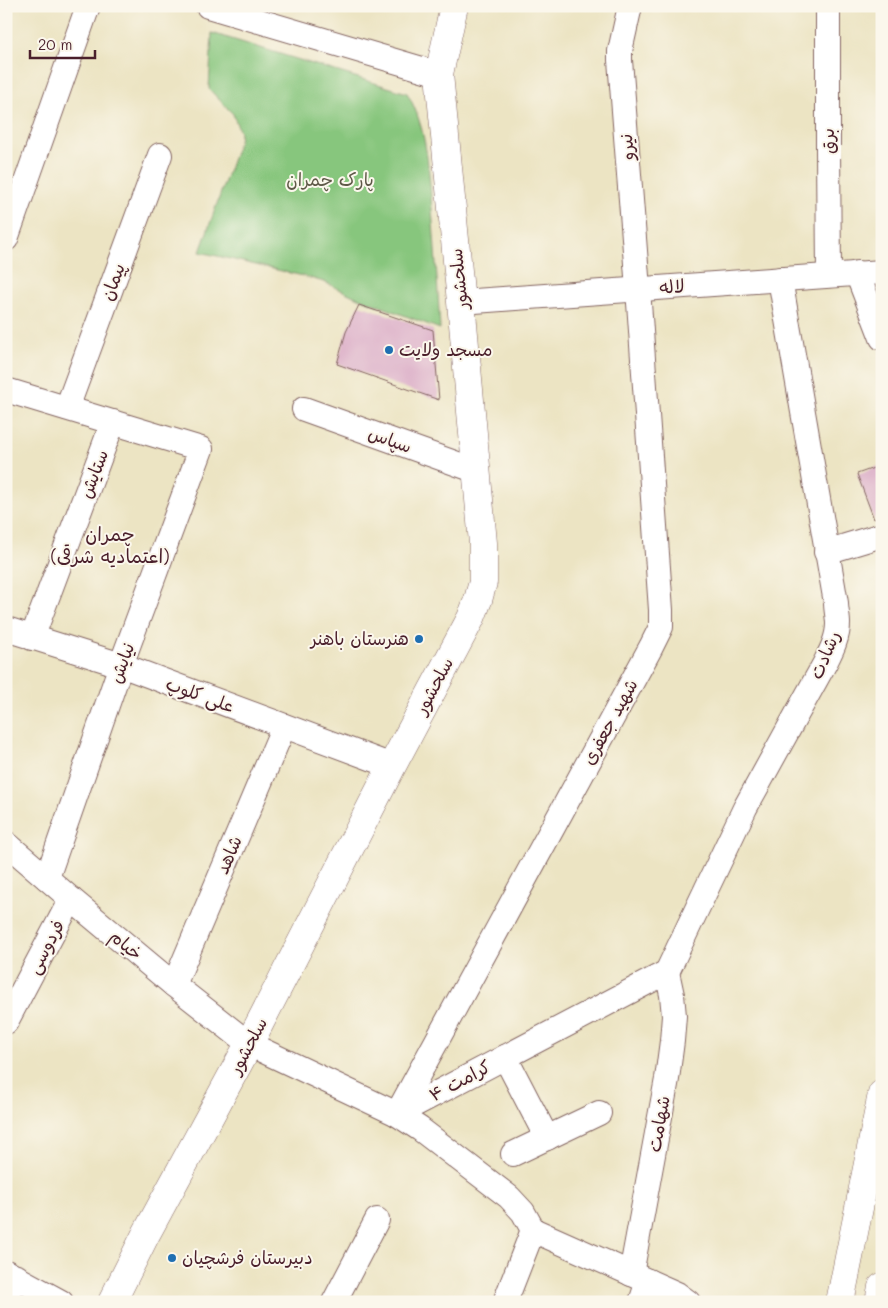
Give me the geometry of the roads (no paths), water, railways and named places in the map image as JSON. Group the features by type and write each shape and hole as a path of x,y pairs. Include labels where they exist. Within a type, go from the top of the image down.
{"street":[{"path":"6,239 88,6"},
{"path":"208,6 275,15 439,74"},
{"name":"سلحشور","path":"112,1302 471,618 483,582 483,543 462,302 439,74 454,6"},
{"name":"نیرو","path":"630,6 619,56 638,289"},
{"name":"برق","path":"828,6 829,276"},
{"name":"پیمان","path":"67,408 160,155"},
{"name":"لاله","path":"462,302 882,272"},
{"path":"857,274 882,338"},
{"name":"رشادت","path":"667,972 745,808 825,663 835,642 838,624 836,603 780,279"},
{"name":"شهید جعفری","path":"397,1114 651,647 660,627 662,619 661,600 638,289"},
{"path":"6,390 113,422"},
{"name":"سپاس","path":"304,409 476,471"},
{"name":"نیایش","path":"48,878 121,665 200,449 113,422"},
{"name":"ستایش","path":"32,638 113,422"},
{"path":"826,552 882,535"},
{"name":"علی کلوپ","path":"6,629 121,665 392,766"},
{"name":"شاهد","path":"174,985 284,726"},
{"name":"خیام","path":"6,842 174,985 249,1044"},
{"name":"فردوسی","path":"6,1022 71,899"},
{"name":"کرامت ۴","path":"397,1114 667,972"},
{"name":"شهامت","path":"640,1286 672,1042 674,1016 667,972"},
{"path":"249,1044 397,1114 509,1197 523,1212 533,1230 640,1286 677,1294 688,1302"},
{"path":"505,1058 547,1138"},
{"path":"840,1302 882,1094"},
{"path":"514,1154 600,1113"},
{"path":"334,1302 377,1220"},
{"path":"505,1302 533,1230"},
{"path":"10,1282 61,1302"},
{"path":"879,1302 882,1288"}],"place":[{"name":"مسجد ولایت","path":"389,350"},
{"name":"هنرستان باهنر","path":"419,639"},
{"name":"دبیرستان فرشچیان","path":"172,1258"}],"district":[{"name":"چمران (اعتمادیه شرقی)","path":"110,545"}],"park label":[{"name":"پارک چمران","path":"330,180"}]}
